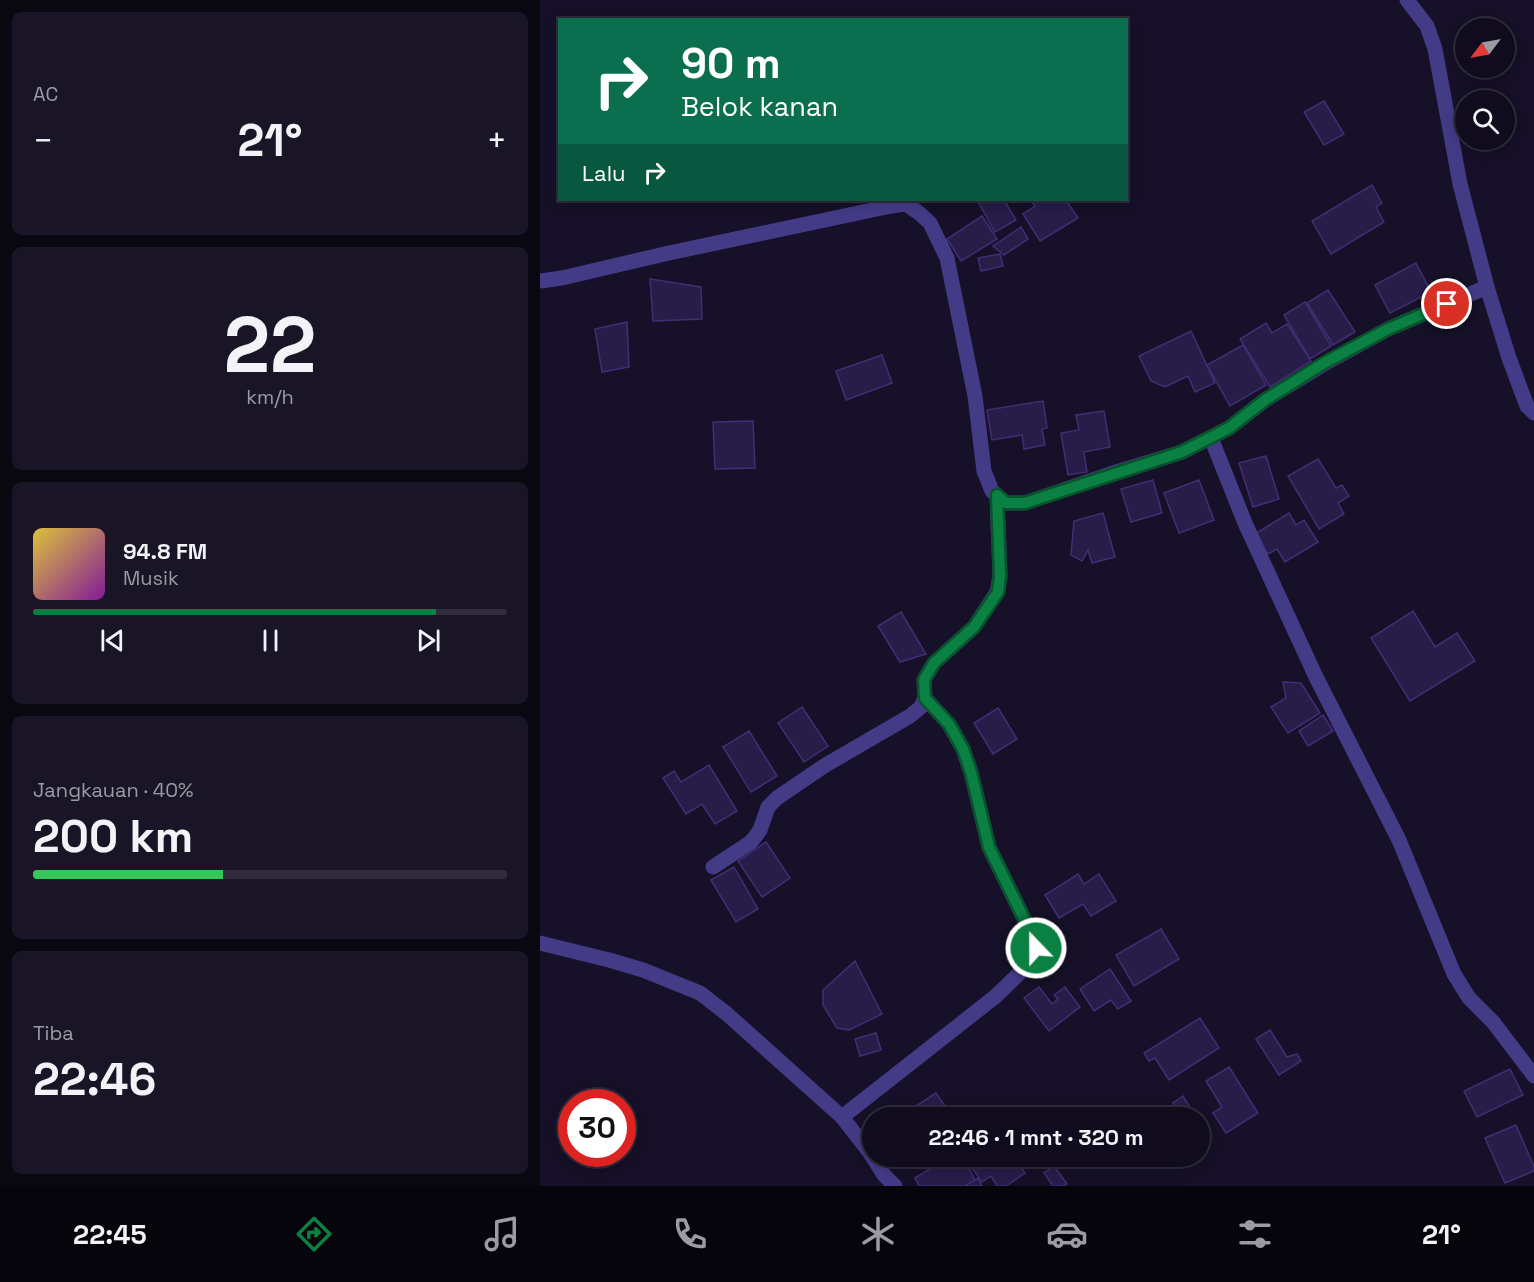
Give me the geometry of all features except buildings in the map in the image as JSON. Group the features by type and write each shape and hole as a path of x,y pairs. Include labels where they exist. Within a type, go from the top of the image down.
{"street":[{"path":"1407,0 1427,26 1435,50 1460,184 1487,287 1509,358 1527,406 1534,413"},
{"path":"540,281 906,204 930,223 947,258 975,396 984,471 992,491 1006,503 1025,503 1182,452 1229,428 1265,400 1333,358 1388,329 1487,287"},
{"path":"1211,438 1245,523 1316,677 1399,840 1454,974 1469,998 1493,1022 1534,1076"},
{"path":"713,867 751,842 760,830 768,807 777,798 824,766 909,716 921,706 925,698 924,680 934,663 974,627 998,592 1000,576 997,495"},
{"path":"842,1117 996,996 1031,962 1036,948 1033,937 989,847 971,772 963,749 949,724 925,698"},
{"path":"540,943 644,970 700,993 727,1014 842,1117 884,1175 895,1186"}],"route":[{"path":"1036,948 1033,937 989,847 971,772 963,749 949,724 925,698 924,680 934,663 974,627 998,592 1000,576 997,495 1006,503 1025,503 1182,452 1229,428 1265,400 1324,363 1388,329 1447,304"}]}
